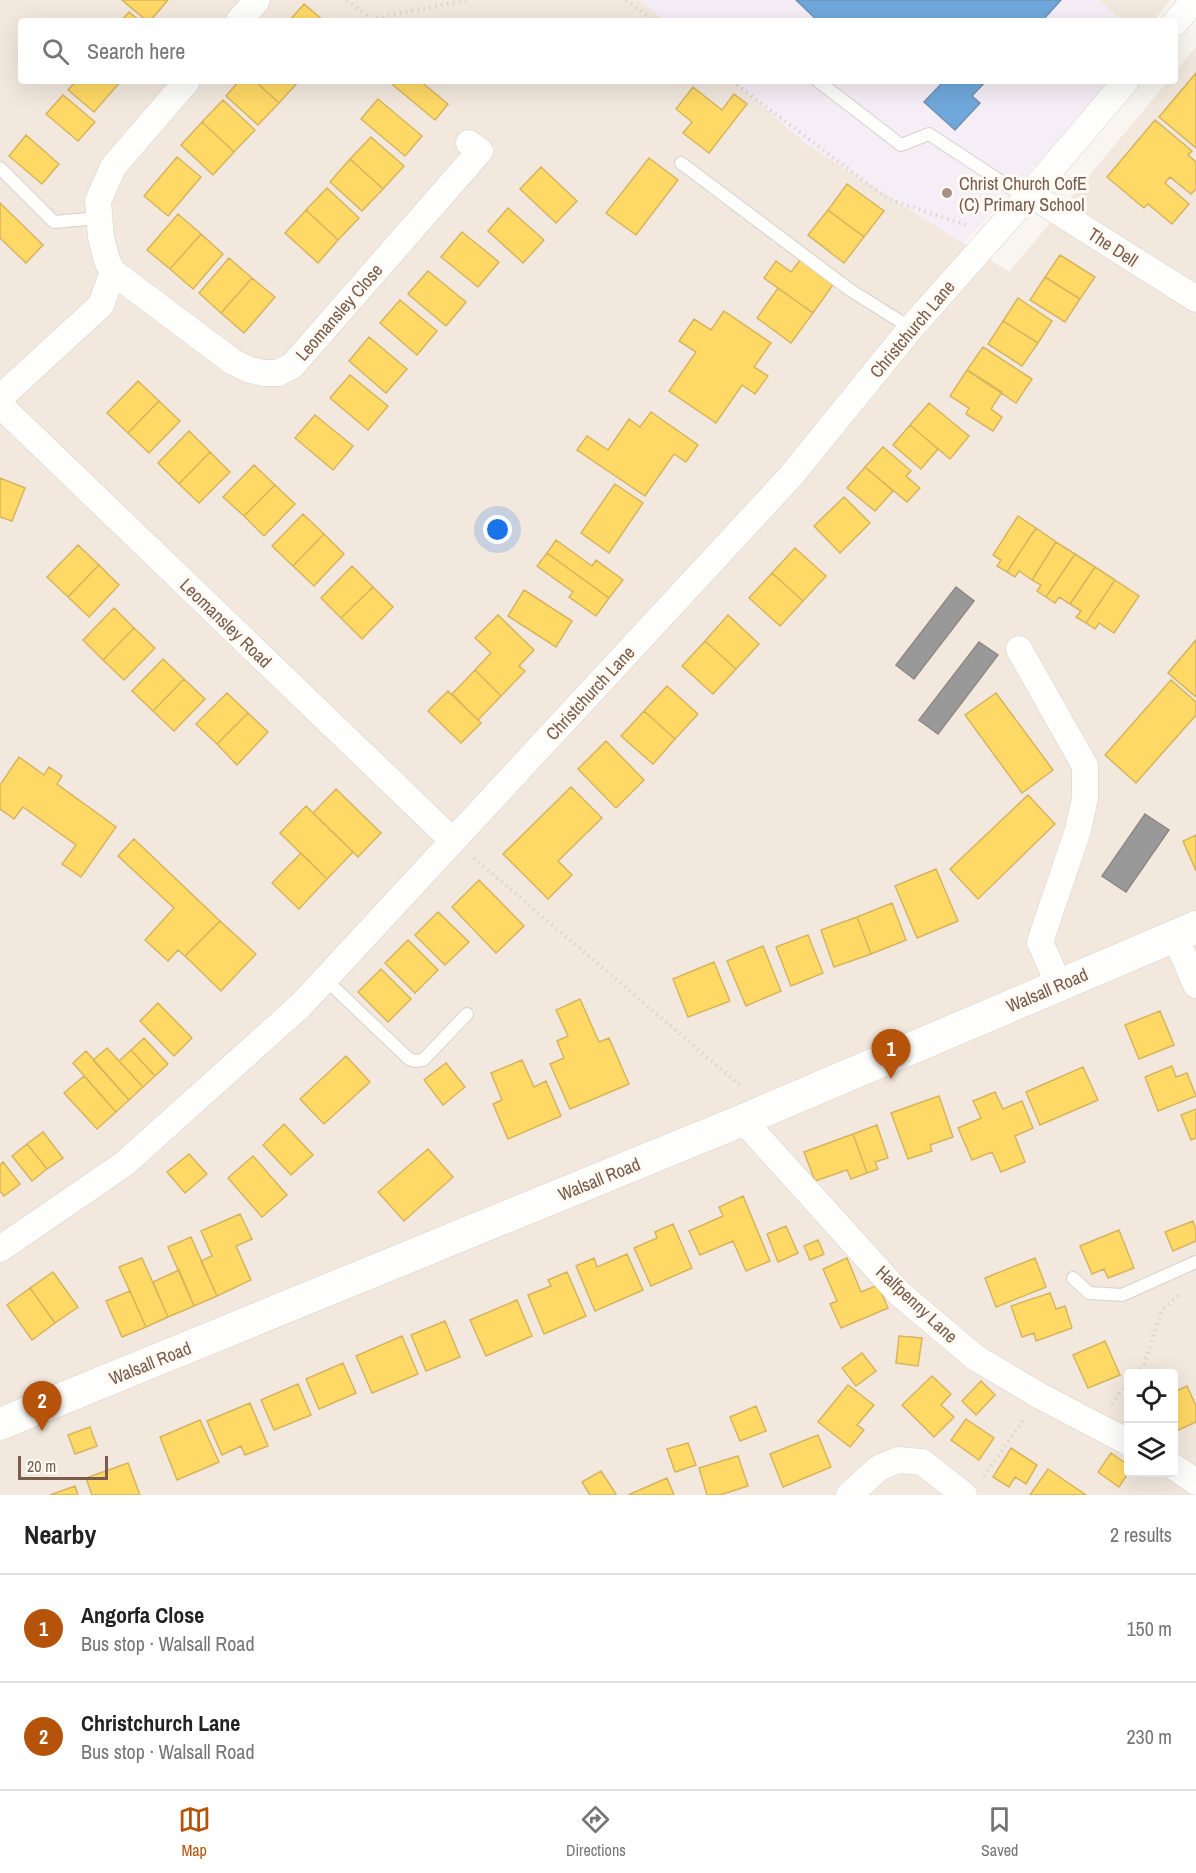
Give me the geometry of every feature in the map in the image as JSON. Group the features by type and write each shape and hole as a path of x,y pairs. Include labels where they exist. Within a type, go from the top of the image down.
{"street":[{"path":"242,18 257,0"},
{"path":"1178,19 1194,0"},
{"path":"0,398 101,305 113,272 107,261 101,237 98,201 113,167 184,84"},
{"name":"Christchurch Lane","path":"0,1249 124,1164 300,1006 790,477 911,328 1123,84"},
{"name":"Leomansley Close","path":"113,272 233,362 250,370 278,373 292,366 480,151"},
{"name":"The Dell","path":"1028,196 1196,299"},
{"name":"Leomansley Road","path":"0,405 452,840"},
{"path":"1019,649 1085,766 1085,798 1078,830 1040,942 1059,985"},
{"path":"1185,932 1196,985"},
{"name":"Walsall Road","path":"0,1424 755,1114 1185,932"},
{"name":"Halfpenny Lane","path":"755,1114 900,1294 976,1358 1040,1396 1124,1440"},
{"path":"849,1495 879,1468 898,1460 922,1462 964,1495"},
{"path":"1178,1470 1196,1482"}],"lane":[{"path":"822,84 901,145 929,134 1028,196"},
{"path":"681,163 850,290 911,328"},
{"path":"0,168 54,222 99,218"},
{"path":"325,979 409,1059 415,1061 423,1060 467,1014"},
{"path":"1073,1278 1089,1293 1122,1295 1196,1263"}],"path":[{"path":"347,0 369,18"},
{"path":"375,18 467,0"},
{"path":"626,0 650,18"},
{"path":"736,84 888,199 967,225 999,227"},
{"path":"452,840 755,1114"},
{"path":"1140,1369 1144,1364 1162,1310 1189,1288"},
{"path":"983,1477 1040,1396"}],"shaded area":[{"path":"0,0 641,0 662,18 18,18 18,84 737,84 805,143 1009,272 1166,84 1178,84 1178,68 1196,47 1196,1495 0,1495"},
{"path":"641,0 1100,0 1118,18 662,18"},
{"path":"1100,0 1170,0 1156,18 1118,18"},
{"name":"Christ Church CofE (C) Primary School","path":"737,84 1111,84 963,243 805,143"}],"building: Homes":[{"path":"122,0 168,0 153,18 143,18"},
{"path":"304,4 320,18 292,18"},
{"path":"129,12 136,18 124,18"},
{"path":"1196,73 1196,148 1159,117"},
{"path":"73,84 118,84 94,112 68,90"},
{"path":"236,84 258,84 279,103 258,125 226,96"},
{"path":"258,84 296,84 279,103"},
{"path":"424,84 448,104 435,120 393,85"},
{"path":"693,87 722,110 734,94 747,104 709,153 683,133 692,122 676,109"},
{"path":"63,95 95,122 78,141 46,114"},
{"path":"378,99 422,136 405,156 361,119"},
{"path":"223,100 255,130 234,152 202,122"},
{"path":"1155,120 1192,151 1188,155 1196,162 1196,189 1191,194 1170,177 1165,183 1189,204 1172,224 1148,204 1144,208 1107,177"},
{"path":"202,122 234,152 213,175 181,145"},
{"path":"26,135 59,164 42,184 9,156"},
{"path":"371,137 404,166 383,189 350,159"},
{"path":"177,157 201,177 168,216 144,196"},
{"path":"649,158 678,180 636,235 606,213"},
{"path":"350,159 383,189 362,211 330,182"},
{"path":"541,167 577,201 556,223 520,189"},
{"path":"847,184 884,211 864,237 828,210"},
{"path":"327,188 359,218 338,240 306,210"},
{"path":"0,203 43,245 26,263 0,238"},
{"path":"508,208 544,240 523,263 488,231"},
{"path":"306,210 338,240 318,263 285,233"},
{"path":"828,210 864,237 844,263 808,235"},
{"path":"178,214 201,234 170,269 147,250"},
{"path":"462,232 499,262 478,287 441,257"},
{"path":"201,234 223,254 193,289 170,269"},
{"path":"1060,255 1095,277 1080,299 1045,277"},
{"path":"229,258 252,278 221,313 199,293"},
{"path":"801,259 835,282 813,313 764,278 776,261 791,272"},
{"path":"428,271 466,302 446,326 408,294"},
{"path":"1045,277 1080,299 1065,322 1030,300"},
{"path":"252,278 275,297 244,333 221,313"},
{"path":"778,288 813,313 791,343 757,318"},
{"path":"1018,298 1052,321 1038,343 1003,321"},
{"path":"400,300 437,331 417,355 380,323"},
{"path":"724,311 771,343 754,367 768,376 755,394 742,385 716,423 669,391 696,352 679,341 694,319 711,330"},
{"path":"1003,321 1038,343 1022,366 988,344"},
{"path":"369,337 407,369 386,393 349,361"},
{"path":"983,347 1032,379 1016,403 967,370"},
{"path":"967,370 1002,392 991,409 1002,417 993,431 966,414 969,408 950,396"},
{"path":"350,375 388,406 368,430 330,398"},
{"path":"138,381 159,401 128,433 107,413"},
{"path":"159,401 180,421 149,453 128,433"},
{"path":"929,403 969,436 950,459 910,425"},
{"path":"651,412 698,445 686,462 674,454 645,496 577,450 587,436 608,450 629,419 640,427"},
{"path":"315,415 353,446 333,470 295,438"},
{"path":"910,425 938,449 921,469 893,445"},
{"path":"189,431 210,452 179,484 158,463"},
{"path":"883,447 911,471 906,476 920,488 907,502 865,467"},
{"path":"210,452 230,472 199,503 179,484"},
{"path":"254,465 275,485 244,516 223,497"},
{"path":"865,467 893,491 875,511 847,488"},
{"path":"0,478 25,488 12,521 0,517"},
{"path":"615,484 643,503 609,553 581,533"},
{"path":"275,485 295,504 264,536 244,516"},
{"path":"844,497 870,523 840,553 814,526"},
{"path":"303,514 324,534 293,566 272,546"},
{"path":"1018,516 1036,528 1007,572 997,566 1001,560 993,555"},
{"path":"1036,528 1056,542 1032,580 1019,571 1015,577 1007,572"},
{"path":"324,534 344,554 314,586 293,566"},
{"path":"556,540 592,566 596,560 623,580 609,598 547,553"},
{"path":"1056,542 1075,554 1046,597 1037,591 1041,585 1032,580"},
{"path":"78,545 99,565 68,597 47,577"},
{"path":"795,548 826,576 803,601 772,573"},
{"path":"547,553 609,598 596,616 569,597 573,592 537,566"},
{"path":"1075,554 1095,567 1070,604 1059,597 1055,603 1046,597"},
{"path":"99,565 119,585 89,617 68,597"},
{"path":"352,566 373,587 341,618 321,598"},
{"path":"1095,567 1115,580 1086,623 1076,617 1081,611 1070,604"},
{"path":"772,573 803,601 780,626 749,598"},
{"path":"1115,580 1139,596 1114,633 1099,623 1095,629 1086,623"},
{"path":"373,587 393,607 362,639 341,618"},
{"path":"524,590 572,621 556,647 508,616"},
{"path":"114,608 134,628 103,660 83,640"},
{"path":"498,615 534,650 519,666 525,671 501,696 475,670 491,653 475,638"},
{"path":"728,615 759,644 736,669 705,641"},
{"path":"134,628 155,648 124,680 103,660"},
{"path":"1196,640 1196,697 1168,673"},
{"path":"705,641 736,669 713,694 682,666"},
{"path":"163,659 184,679 153,711 132,691"},
{"path":"475,670 501,696 478,720 452,694"},
{"path":"184,679 205,699 174,731 153,711"},
{"path":"1171,680 1196,702 1196,715 1136,783 1105,755"},
{"path":"667,686 698,714 675,739 644,711"},
{"path":"448,691 481,723 461,743 428,711"},
{"path":"227,693 248,713 217,744 196,724"},
{"path":"996,693 1053,770 1022,793 965,715"},
{"path":"644,711 675,739 653,764 621,736"},
{"path":"248,713 268,732 237,765 217,744"},
{"path":"606,741 644,780 616,808 578,769"},
{"path":"19,757 44,775 49,767 62,776 57,784 116,827 81,877 62,864 76,845 23,807 14,819 0,809 0,785"},
{"path":"571,787 602,818 558,861 572,875 548,899 503,854"},
{"path":"336,789 381,833 358,857 313,813"},
{"path":"1028,795 1055,824 978,899 950,869"},
{"path":"306,806 353,852 327,879 280,833"},
{"path":"1196,835 1196,871 1183,841"},
{"path":"134,839 220,921 185,956 178,950 168,961 145,940 174,908 118,856"},
{"path":"301,853 327,879 299,909 272,883"},
{"path":"936,869 958,921 917,938 895,886"},
{"path":"479,880 524,926 496,953 452,907"},
{"path":"892,903 906,940 871,954 857,917"},
{"path":"438,912 469,942 445,965 415,935"},
{"path":"857,917 871,954 834,967 821,930"},
{"path":"220,921 256,954 221,991 185,956"},
{"path":"808,935 823,973 791,986 776,947"},
{"path":"408,940 438,970 415,993 385,963"},
{"path":"763,946 781,991 746,1006 727,961"},
{"path":"714,962 730,1001 688,1017 673,979"},
{"path":"381,969 411,999 388,1022 358,992"},
{"path":"580,999 599,1042 609,1038 629,1084 570,1109 550,1064 564,1058 557,1041 568,1036 556,1010"},
{"path":"158,1003 192,1038 174,1056 140,1021"},
{"path":"1160,1011 1174,1045 1139,1059 1125,1025"},
{"path":"144,1038 168,1064 155,1076 131,1050"},
{"path":"107,1048 143,1087 129,1100 93,1060"},
{"path":"131,1050 155,1076 143,1087 119,1061"},
{"path":"86,1051 129,1100 116,1112 73,1063"},
{"path":"346,1056 370,1082 324,1124 300,1099"},
{"path":"522,1060 534,1087 546,1081 561,1116 508,1139 493,1104 502,1100 491,1073"},
{"path":"446,1063 465,1087 443,1105 424,1080"},
{"path":"1172,1066 1176,1077 1187,1073 1196,1096 1158,1111 1145,1077"},
{"path":"1083,1067 1098,1100 1040,1125 1026,1092"},
{"path":"84,1076 116,1112 97,1129 64,1093"},
{"path":"995,1092 1003,1109 1022,1101 1033,1128 1015,1136 1025,1162 1001,1172 992,1152 972,1160 958,1128 981,1118 973,1101"},
{"path":"939,1096 953,1137 930,1145 932,1151 908,1159 891,1113"},
{"path":"1196,1109 1196,1138 1191,1140 1181,1115"},
{"path":"284,1124 313,1155 291,1175 263,1145"},
{"path":"877,1125 888,1158 875,1162 878,1169 867,1173 853,1134"},
{"path":"43,1132 63,1158 47,1169 27,1144"},
{"path":"853,1134 867,1173 851,1179 847,1170 815,1181 804,1152"},
{"path":"27,1144 47,1169 32,1181 12,1156"},
{"path":"428,1149 453,1177 404,1221 378,1192"},
{"path":"189,1154 207,1174 185,1193 167,1172"},
{"path":"253,1156 287,1195 262,1217 228,1178"},
{"path":"3,1162 20,1184 4,1196 0,1191 0,1165"},
{"path":"743,1196 770,1261 746,1271 733,1241 700,1255 689,1231 723,1216 719,1207"},
{"path":"240,1214 252,1239 236,1246 251,1280 217,1296 201,1261 212,1256 201,1231"},
{"path":"1193,1221 1196,1241 1173,1251 1165,1232"},
{"path":"673,1224 692,1268 651,1286 634,1248 657,1238 655,1232"},
{"path":"786,1226 798,1253 778,1262 767,1234"},
{"path":"1119,1230 1134,1268 1108,1278 1104,1269 1092,1274 1080,1246"},
{"path":"191,1237 217,1296 194,1306 168,1247"},
{"path":"818,1240 824,1254 810,1260 804,1246"},
{"path":"627,1254 643,1290 595,1311 576,1266 594,1258 597,1267"},
{"path":"142,1258 168,1317 146,1327 119,1267"},
{"path":"847,1258 861,1292 878,1285 888,1308 841,1328 830,1304 837,1301 823,1269"},
{"path":"1035,1258 1046,1287 996,1307 985,1278"},
{"path":"179,1270 194,1306 168,1317 153,1282"},
{"path":"53,1272 78,1307 55,1323 30,1288"},
{"path":"567,1272 586,1316 544,1334 528,1295 551,1286 548,1280"},
{"path":"30,1288 55,1323 32,1340 7,1305"},
{"path":"130,1291 146,1327 122,1337 106,1301"},
{"path":"1050,1293 1056,1309 1065,1306 1072,1328 1036,1341 1034,1333 1022,1337 1011,1306"},
{"path":"517,1300 532,1336 486,1356 470,1320"},
{"path":"445,1321 460,1357 426,1371 411,1335"},
{"path":"402,1336 418,1374 372,1393 356,1356"},
{"path":"899,1336 922,1338 918,1366 896,1363"},
{"path":"1105,1341 1120,1375 1088,1388 1073,1355"},
{"path":"862,1353 876,1371 856,1386 842,1368"},
{"path":"343,1363 356,1393 319,1409 306,1379"},
{"path":"932,1376 951,1394 941,1405 954,1417 934,1437 902,1405"},
{"path":"981,1381 995,1395 976,1415 962,1401"},
{"path":"298,1384 311,1415 274,1430 261,1400"},
{"path":"848,1385 874,1405 857,1425 864,1430 850,1447 818,1422"},
{"path":"1187,1386 1196,1406 1196,1422 1178,1430 1178,1423 1178,1390"},
{"path":"250,1403 268,1446 245,1455 241,1446 222,1455 207,1421"},
{"path":"756,1406 766,1431 740,1441 730,1417"},
{"path":"966,1419 994,1438 979,1460 951,1440"},
{"path":"200,1420 219,1462 177,1480 160,1437"},
{"path":"90,1427 97,1446 75,1454 68,1435"},
{"path":"818,1435 831,1467 783,1487 770,1454"},
{"path":"688,1443 696,1465 675,1472 667,1449"},
{"path":"1011,1448 1037,1465 1026,1484 1015,1477 1009,1487 993,1477"},
{"path":"1111,1453 1124,1462 1126,1477 1119,1487 1098,1472"},
{"path":"738,1456 748,1486 720,1495 707,1495 699,1468"},
{"path":"128,1463 140,1495 92,1495 86,1478"},
{"path":"1048,1469 1086,1495 1030,1495"},
{"path":"601,1471 615,1495 590,1495 582,1482"},
{"path":"667,1478 674,1495 628,1495"},
{"path":"75,1486 78,1495 50,1495"}],"building: Schools":[{"path":"796,0 1061,0 1045,18 815,18"},
{"path":"941,84 983,84 972,96 980,103 955,130 924,102"}],"building: Industry":[{"path":"956,587 974,601 914,679 896,665"},
{"path":"979,642 998,655 938,734 919,720"},
{"path":"1145,814 1169,830 1126,892 1102,876"}],"place":[{"name":"Christ Church CofE (C) Primary School","path":"947,193"},
{"name":"Angorfa Close","path":"891,1079"},
{"name":"Christchurch Lane","path":"42,1431"}]}
